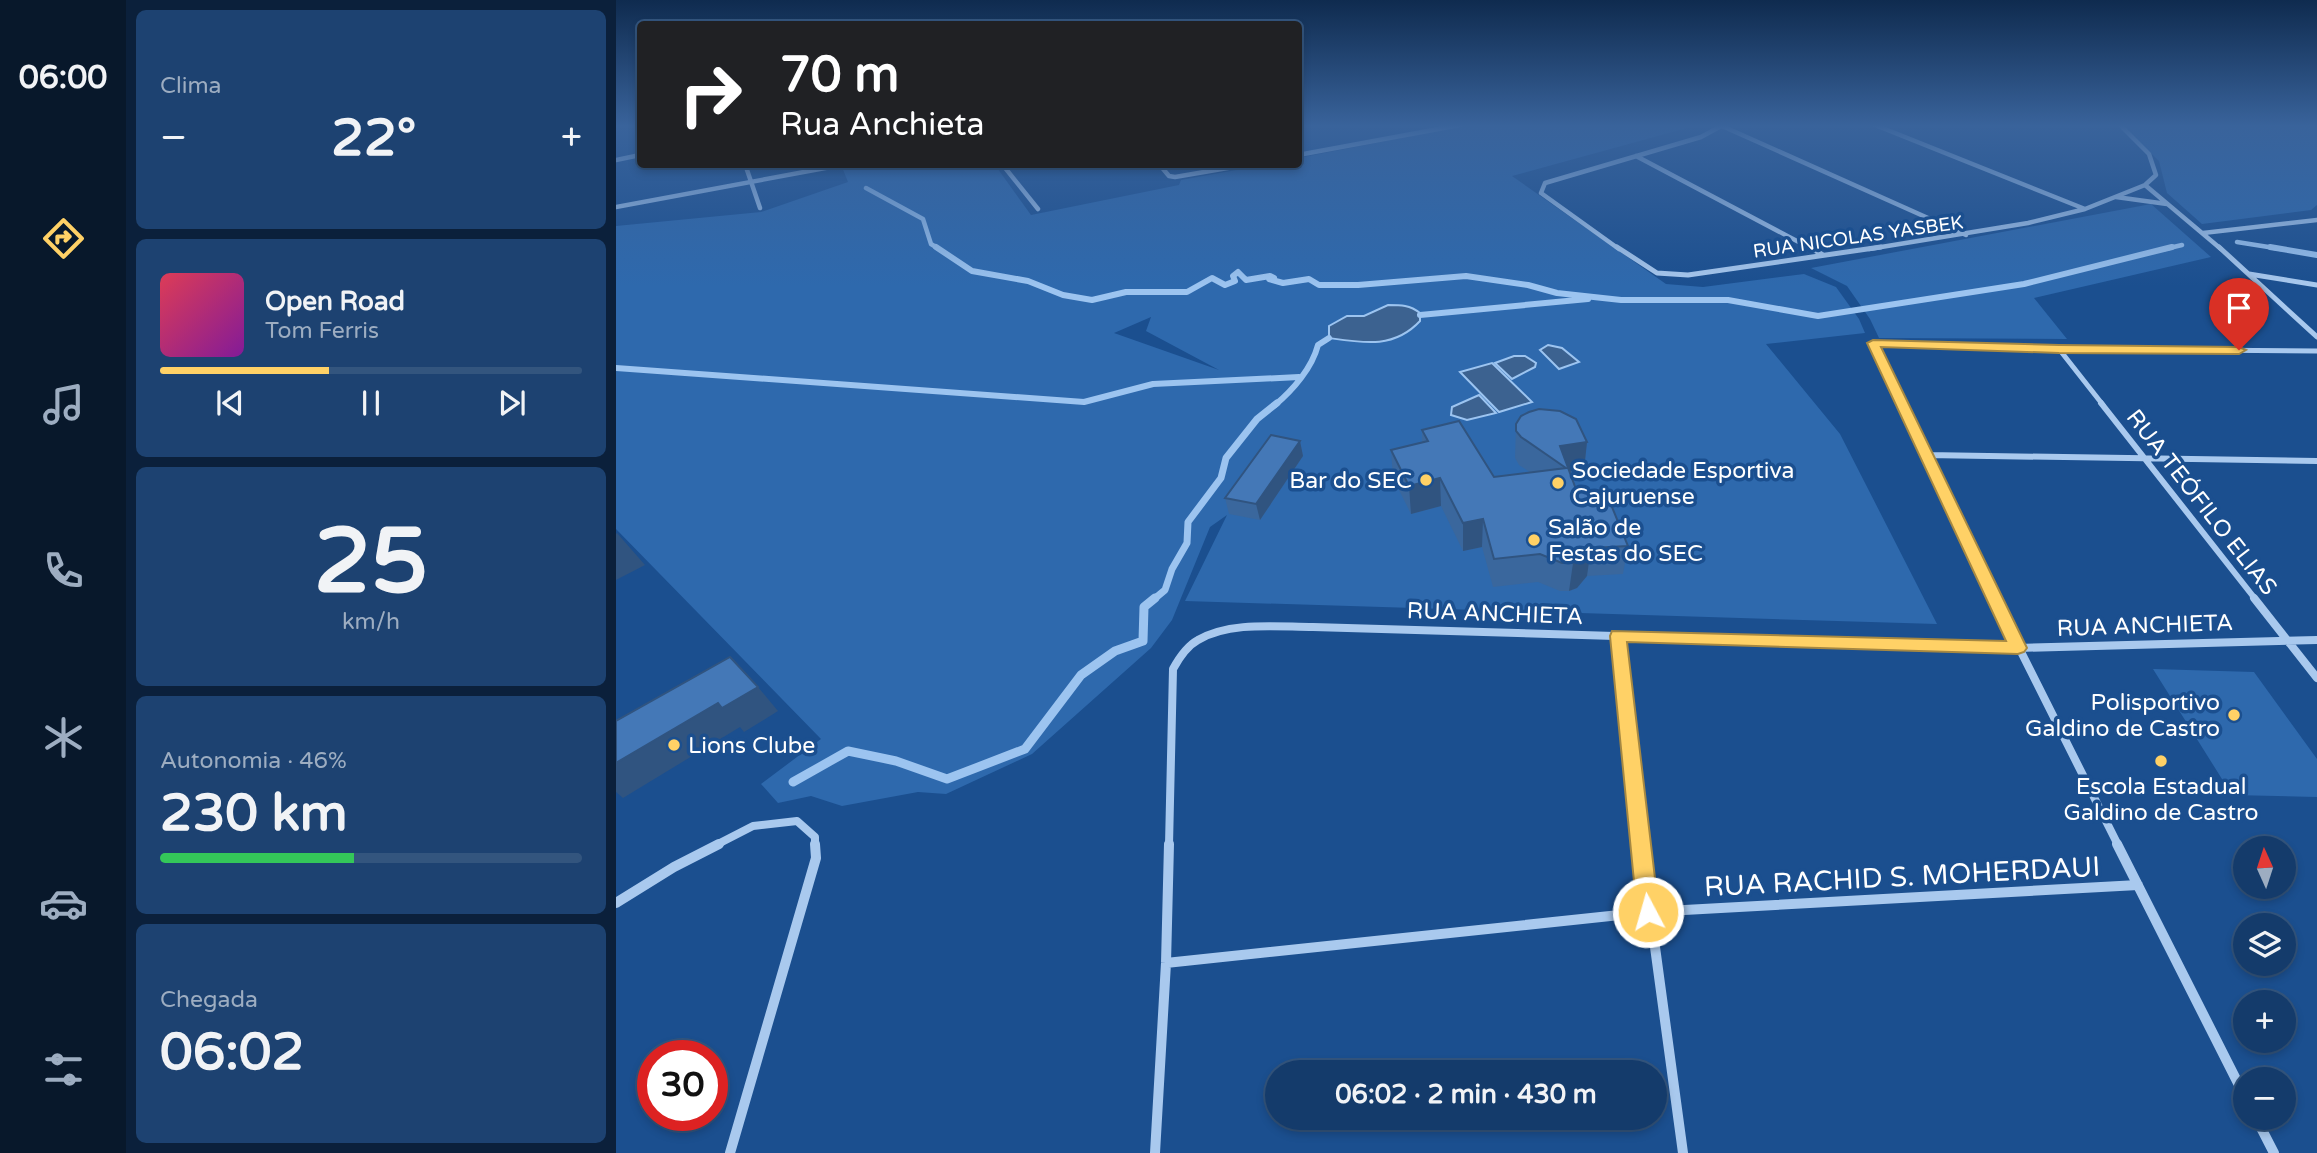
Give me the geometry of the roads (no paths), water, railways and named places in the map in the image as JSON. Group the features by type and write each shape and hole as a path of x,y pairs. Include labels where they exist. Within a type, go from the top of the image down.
{"street":[{"path":"749,179 760,208"},
{"path":"616,207 771,179"},
{"path":"1014,179 1038,209"},
{"name":"RUA NICOLAS YASBEK","path":"1559,179 1545,183 1541,188 1544,197 1644,267 1657,273 1688,275 1967,235 2085,209 2145,185"},
{"path":"1679,179 1824,256"},
{"path":"1842,179 1967,235"},
{"path":"2009,179 2085,209"},
{"path":"2152,179 2145,185 2203,233 2317,337"},
{"name":"RUA NICOLAS YASBEK","path":"2116,197 2168,204"},
{"path":"2203,233 2317,220"},
{"path":"2249,274 2317,285"},
{"path":"2233,1073 2018,648 1873,343 2059,349 2317,351"},
{"name":"RUA TEÓFILO ELIAS","path":"2059,349 2317,678"},
{"path":"1927,455 2317,461"},
{"name":"RUA ANCHIETA","path":"1166,963 1174,669 1182,653 1199,638 1218,631 1247,628 1348,628 2018,648 2317,640"},
{"path":"1618,636 1648,912 1683,1153"},
{"path":"617,900 753,826 797,821 815,837 816,858 730,1153"},
{"name":"RUA RACHID S. MOHERDAUI","path":"1166,963 1648,912 2138,885"},
{"path":"1155,1153 1166,963"},
{"path":"2262,1130 2274,1153"}],"waterway":[{"path":"866,188 923,219 931,244 939,249"},
{"path":"2237,242 2281,249"},
{"path":"2165,249 2182,245"},
{"path":"939,249 972,271 1028,281 1063,295 1092,300 1126,292 1187,292 1212,278 1225,285 1235,281 1233,276 1238,272 1246,280 1270,276 1274,278 1269,279 1283,283 1309,279 1319,285 1358,285 1466,276 1528,285 1557,293 1621,300 1728,300 1818,316 2024,284 2172,247"},
{"path":"2270,247 2317,255"},
{"path":"1420,315 1588,299"},
{"path":"1275,405 1301,378 1318,345 1329,338"},
{"path":"616,368 1084,402 1153,384 1299,377"},
{"path":"1153,600 1165,590 1172,569 1187,543 1188,522 1221,478 1226,458 1257,419 1277,403"},
{"path":"793,782 848,751 896,761 947,779 1025,749 1081,675 1115,651 1143,641 1144,607 1155,598"}],"place":[{"name":"Bar do SEC","path":"1426,480"},
{"name":"Sociedade Esportiva Cajuruense","path":"1558,483"},
{"name":"Salão de Festas do SEC","path":"1534,540"},
{"name":"Polisportivo Galdino de Castro","path":"2234,715"},
{"name":"Lions Clube","path":"674,745"},
{"name":"Escola Estadual Galdino de Castro","path":"2161,761"}]}
